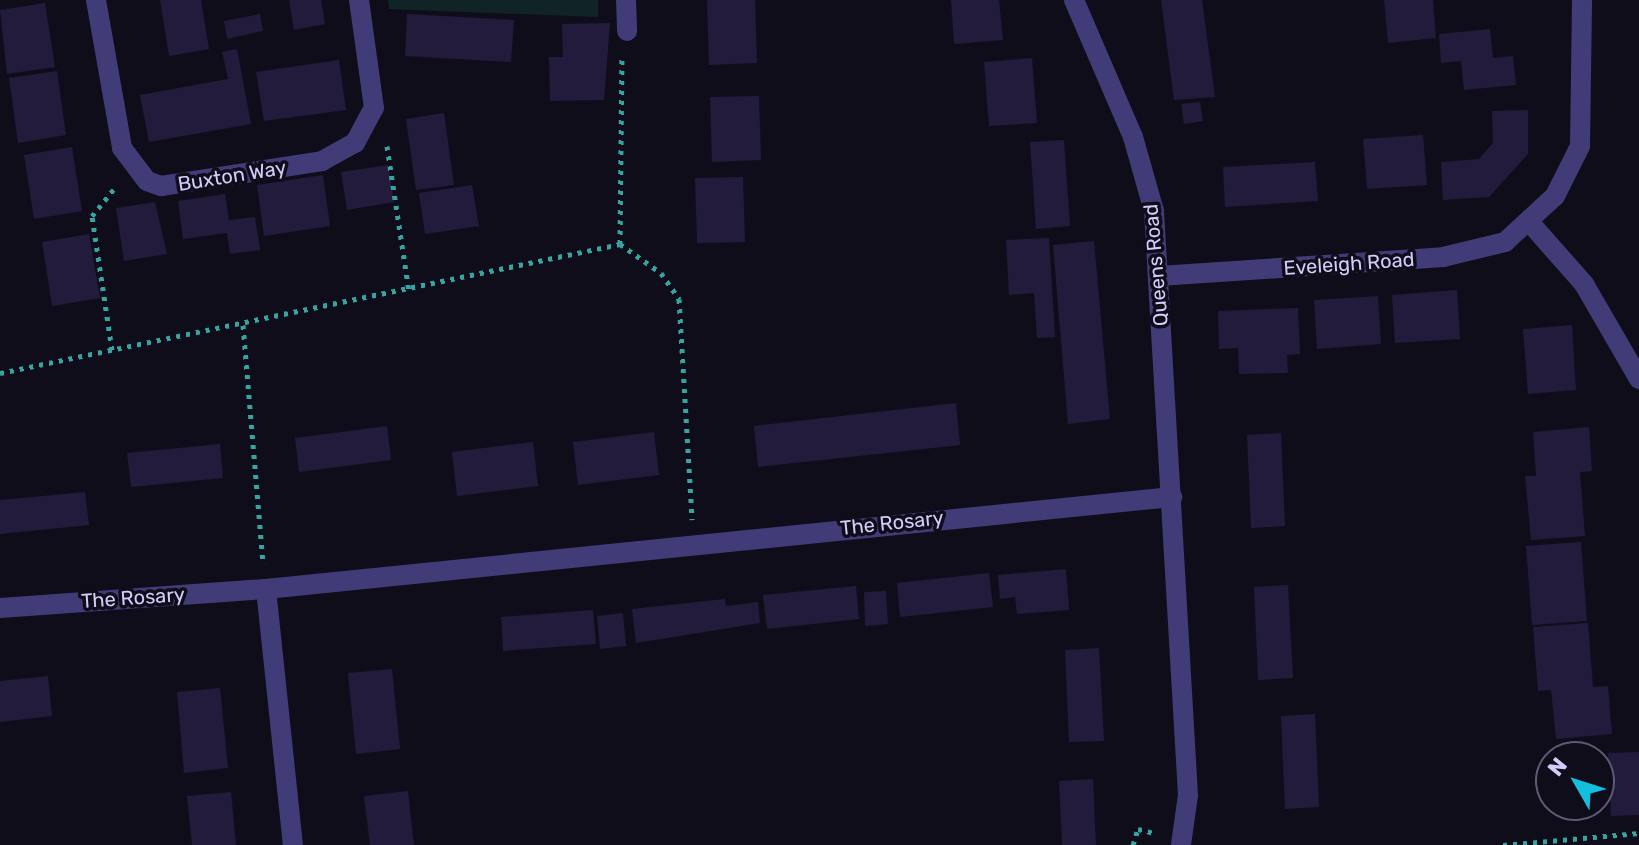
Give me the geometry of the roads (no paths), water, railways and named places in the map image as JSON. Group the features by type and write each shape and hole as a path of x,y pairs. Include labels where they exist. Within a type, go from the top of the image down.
{"street":[{"name":"Buxton Way","path":"96,0 122,148 132,166 161,186 236,177 322,161 355,143 368,125 374,108 359,0"},
{"path":"626,0 627,31"},
{"name":"Queens Road","path":"1074,0 1148,184 1159,276 1172,497"},
{"name":"Eveleigh Road","path":"1159,276 1474,254 1532,225 1572,170 1580,146 1582,0"},
{"path":"1532,225 1584,284 1639,379"},
{"path":"1172,497 1188,843"},
{"name":"The Rosary","path":"0,608 266,589 693,543 1172,497"},
{"path":"266,589 293,845"}]}
